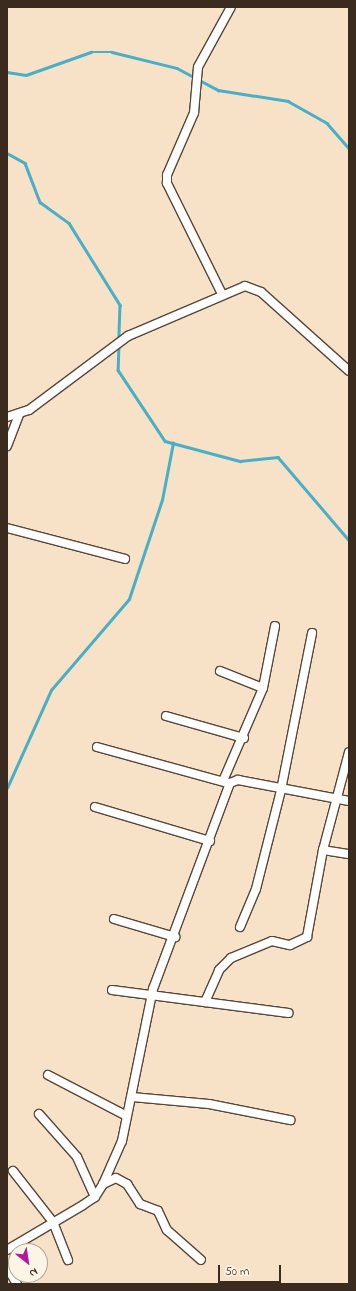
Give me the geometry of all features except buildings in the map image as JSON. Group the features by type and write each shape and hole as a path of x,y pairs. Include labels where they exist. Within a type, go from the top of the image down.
{"street":[{"path":"222,294 167,183 167,176 194,113 198,67 231,7"},
{"path":"7,417 18,415 128,336 222,294 245,286 256,288 349,371"},
{"path":"7,446 18,415"},
{"path":"7,528 125,559"},
{"path":"7,1250 95,1196 103,1184 122,1141 125,1115 132,1097 151,998 210,840 227,782 263,688 275,626"},
{"path":"240,927 256,889 281,790 312,633"},
{"path":"220,671 263,688"},
{"path":"166,716 244,738"},
{"path":"97,747 227,782 238,780 281,790 338,798 349,801"},
{"path":"206,1002 219,970 231,958 272,940 290,945 307,936 323,850 349,752"},
{"path":"96,807 210,840"},
{"path":"323,850 349,854"},
{"path":"114,920 175,937"},
{"path":"112,990 151,998 206,1002 289,1013"},
{"path":"48,1075 125,1115"},
{"path":"132,1097 209,1104 290,1120"},
{"path":"39,1114 77,1156 95,1196"},
{"path":"14,1171 53,1222 68,1260"},
{"path":"103,1184 116,1178 127,1184 140,1204 158,1211 167,1230 201,1260"},
{"path":"7,1267 17,1284"}],"waterway":[{"path":"7,72 26,75 91,52 112,52 177,68 218,90 288,101 327,123 349,148"},
{"path":"7,153 25,163 40,202 69,223 120,305 119,340"},
{"path":"119,345 118,370 165,441 240,461 278,457 349,540"},
{"path":"7,788 51,690 129,599 162,500 173,443"}]}
